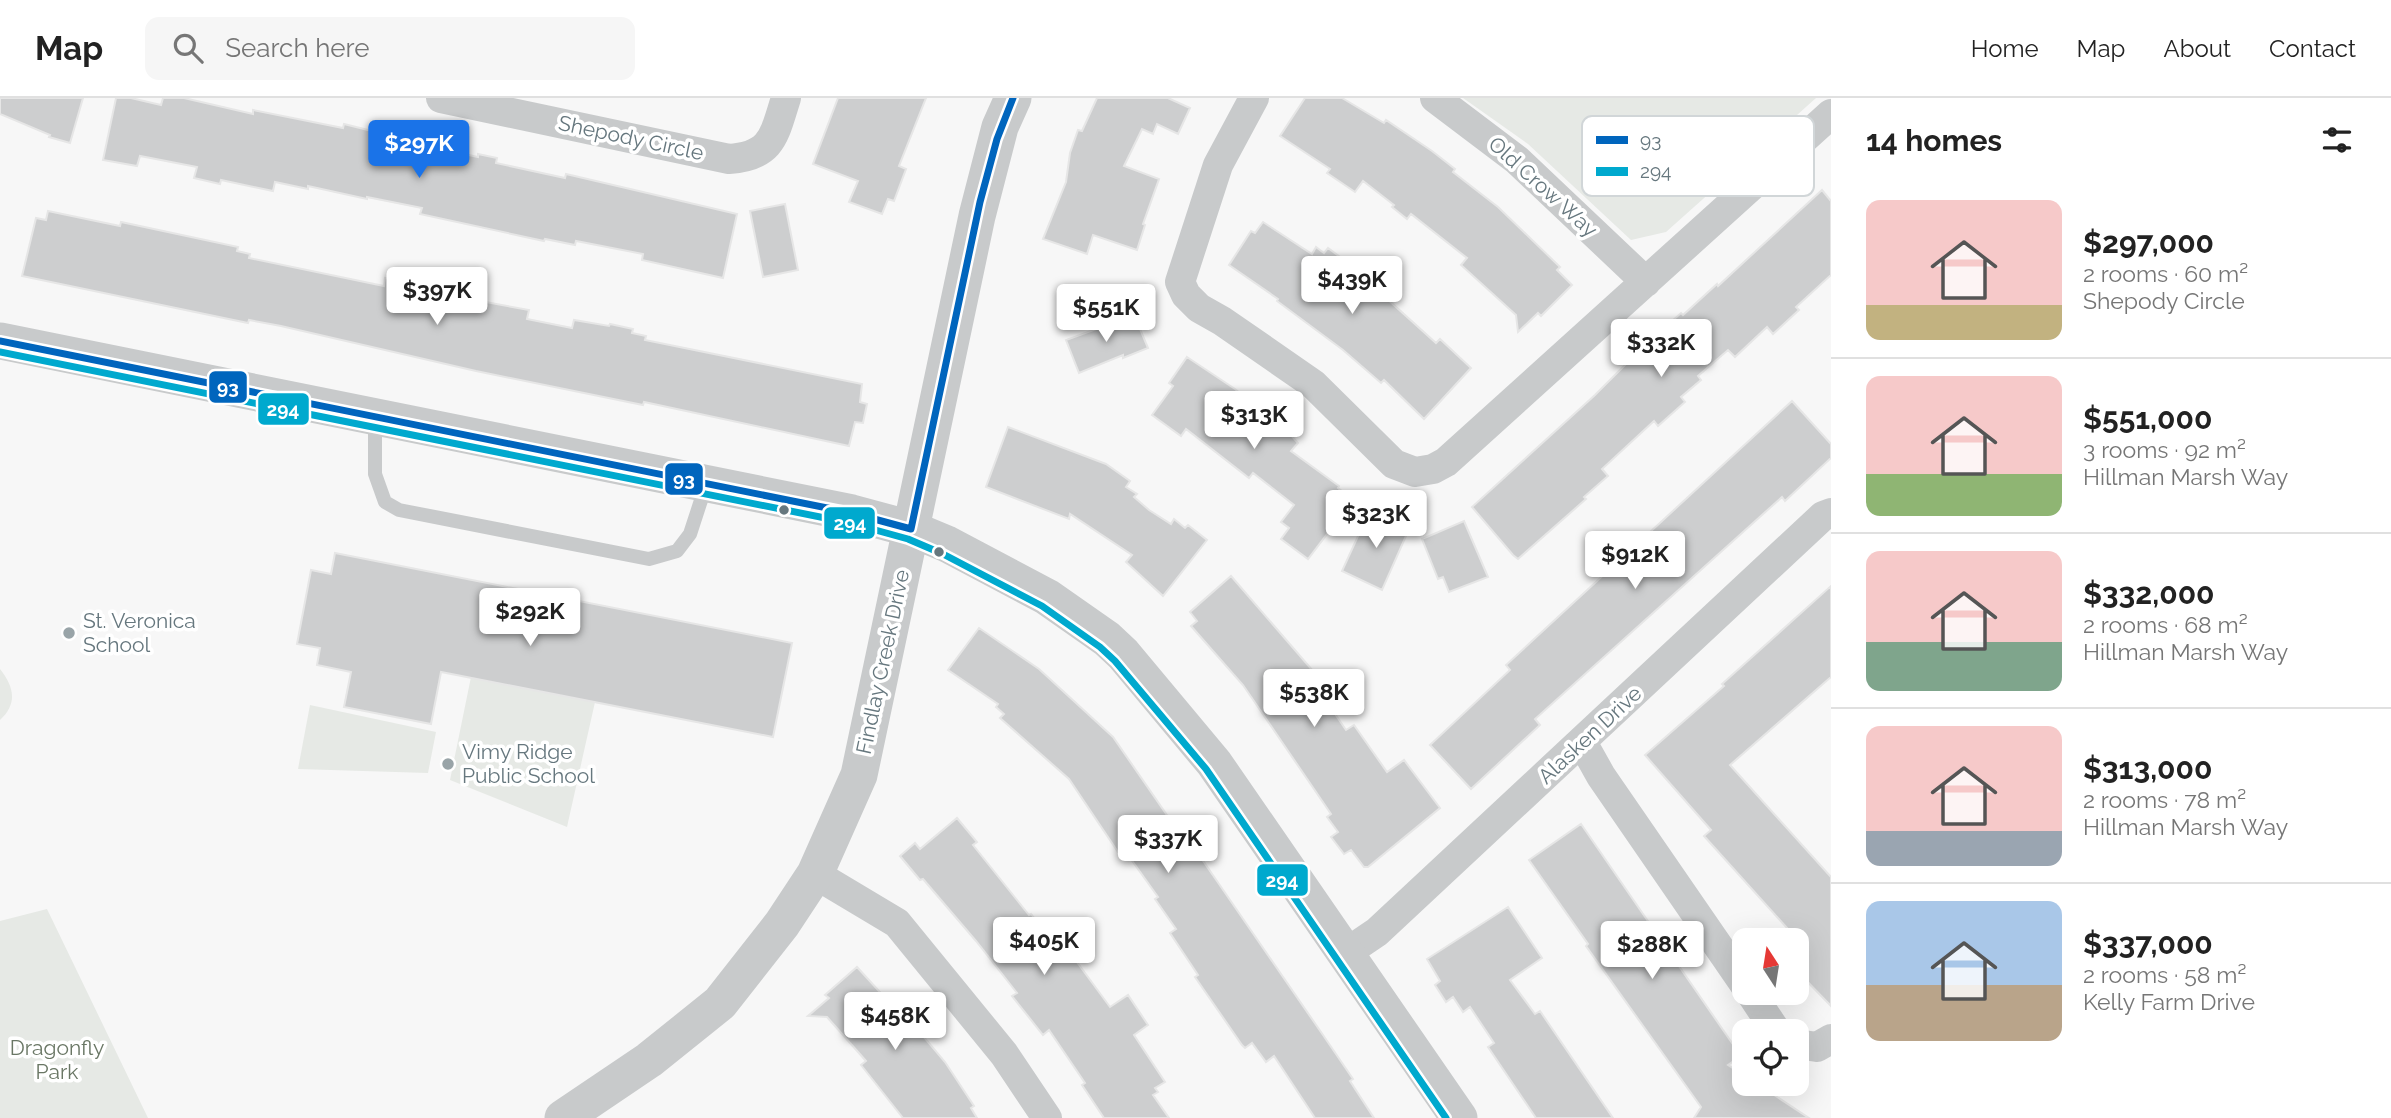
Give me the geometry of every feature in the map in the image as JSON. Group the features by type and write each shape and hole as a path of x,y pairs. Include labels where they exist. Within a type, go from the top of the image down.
{"street":[{"name":"Shepody Circle","path":"441,98 729,159 748,158 766,148 776,130 786,98"},
{"name":"Findlay Creek Drive","path":"563,1118 649,1060 720,1003 782,924 815,874 859,775 977,216 1000,127 1013,98"},
{"path":"1254,98 1217,165 1180,282 1186,295 1199,308 1313,384 1394,464 1415,472 1433,470 1446,462 1741,196"},
{"name":"Old Crow Way","path":"1435,98 1517,160 1646,282"},
{"path":"1814,129 1831,114"},
{"path":"0,341 852,513 911,529 947,544 1047,597 1107,639 1123,654 1214,763 1459,1118"},
{"name":"Alasken Drive","path":"1346,953 1377,932 1823,516 1831,513"},
{"path":"1582,742 1601,776 1732,966"},
{"path":"815,874 897,923 1004,1054 1047,1118"},
{"path":"1809,1046 1817,1047 1831,1038"}],"lane":[{"path":"375,417 375,474 385,502 400,510 649,559 677,551 690,534 707,484"}],"green space":[{"path":"1463,98 1816,98 1796,116 1582,116 1582,194 1528,144"},
{"path":"1584,196 1706,196 1666,232 1631,240"},
{"path":"0,669 11,689 12,701 0,720"},
{"path":"471,677 595,702 567,827 450,780"},
{"path":"310,705 436,732 428,773 298,769"},
{"name":"Dragonfly Park","path":"47,909 148,1118 0,1118 0,921"}],"building":[{"path":"0,98 83,98 70,143 49,137 50,135 0,114"},
{"path":"116,98 131,98 161,105 163,98 184,98 253,114 253,110 343,128 344,124 380,133 379,136 478,157 478,154 497,158 496,163 565,178 566,174 737,214 723,278 642,260 643,254 576,241 575,245 545,239 544,241 420,214 422,208 367,197 275,182 273,191 221,180 220,184 194,178 197,167 140,156 137,166 103,160"},
{"path":"838,98 926,98 899,166 906,169 894,201 888,199 882,214 849,202 858,181 813,164"},
{"path":"1097,98 1168,98 1190,108 1178,134 1157,124 1153,134 1142,129 1124,166 1159,179 1137,250 1093,235 1087,254 1043,239 1066,182 1070,153 1078,130 1082,131"},
{"path":"1305,98 1342,98 1384,123 1386,120 1432,151 1455,169 1453,172 1498,207 1560,267 1557,270 1572,285 1541,316 1538,313 1518,332 1516,315 1461,265 1467,258 1411,214 1407,219 1363,181 1355,192 1327,173 1330,169 1280,136"},
{"path":"1822,190 1831,201 1831,275 1796,307 1799,310 1773,334 1767,327 1735,357 1728,350 1698,376 1701,380 1681,397 1685,402 1658,426 1654,421 1602,469 1608,476 1584,497 1586,499 1518,559 1513,555 1472,507 1595,395 1645,345 1681,313 1683,315 1717,284 1718,286"},
{"path":"785,204 798,270 763,277 750,211"},
{"path":"48,211 120,226 121,222 238,247 237,251 250,254 249,258 384,286 385,278 447,290 480,301 529,310 527,319 572,328 574,320 610,324 633,329 632,333 646,336 645,340 862,384 860,402 867,404 863,423 855,422 849,446 644,402 643,405 476,371 281,326 249,320 248,323 22,276 36,218 46,220"},
{"path":"1263,222 1312,254 1316,247 1324,253 1328,248 1387,292 1384,296 1436,343 1440,339 1471,368 1424,419 1384,380 1381,383 1343,350 1277,301 1278,299 1229,265 1251,231 1255,233"},
{"path":"1129,317 1133,326 1138,324 1148,348 1079,373 1066,340"},
{"path":"1187,357 1235,389 1290,434 1298,443 1291,451 1339,486 1338,488 1353,500 1308,559 1281,539 1289,528 1281,522 1294,505 1253,473 1249,478 1186,429 1181,436 1152,415 1173,386 1169,383"},
{"path":"1792,401 1831,444 1831,458 1785,501 1782,497 1535,719 1540,725 1471,789 1430,745 1510,670 1506,665"},
{"path":"1008,427 1106,464 1130,481 1126,487 1137,494 1134,497 1149,510 1171,524 1174,519 1185,528 1188,525 1207,540 1163,596 1126,562 1132,555 1070,514 1069,519 986,487"},
{"path":"1369,512 1384,523 1388,516 1410,527 1382,590 1342,571"},
{"path":"1464,521 1488,577 1449,592 1443,577 1438,579 1422,539"},
{"path":"335,553 792,643 773,737 441,672 431,724 344,707 351,672 317,665 320,648 297,644 311,570 331,574"},
{"path":"1231,576 1320,679 1314,683 1346,730 1354,725 1387,772 1404,760 1440,808 1368,867 1364,867 1351,850 1344,854 1331,837 1338,832 1327,817 1331,814 1243,685 1191,626 1197,621 1190,612"},
{"path":"1831,586 1831,677 1730,765 1831,877 1831,1006 1810,984 1810,928 1787,928 1704,836 1711,830 1645,755 1724,686 1722,684"},
{"path":"979,628 1039,669 1113,737 1196,857 1199,855 1323,1035 1353,1079 1350,1081 1374,1118 1315,1118 1274,1056 1266,1062 1252,1043 1245,1048 1242,1045 1195,977 1198,975 1170,933 1176,929 1155,899 1158,897 1125,851 1120,855 1069,779 1000,718 1004,714 996,707 998,704 948,670"},
{"path":"957,818 977,842 973,845 1029,915 1031,914 1066,958 1071,954 1110,1007 1128,995 1148,1025 1134,1035 1165,1082 1155,1088 1158,1092 1153,1095 1169,1118 1104,1118 1082,1085 1085,1083 1049,1030 1043,1035 1012,996 1017,993 976,941 900,856 915,843 920,849"},
{"path":"1581,824 1732,1043 1732,1062 1728,1065 1732,1068 1732,1096 1776,1096 1809,1118 1694,1118 1701,1107 1586,946 1588,944 1529,860"},
{"path":"1508,907 1542,958 1510,980 1535,1014 1540,1011 1613,1118 1536,1118 1488,1047 1494,1043 1470,1007 1463,1012 1453,997 1446,1002 1435,985 1440,981 1427,959"},
{"path":"857,967 899,1013 902,1011 945,1062 974,1106 971,1108 977,1118 903,1118 861,1065 866,1061 827,1017 808,1016 829,998 825,995"}],"transit line":[{"name":"93","path":"911,529 980,202 997,139 1013,98"},
{"name":"93","path":"0,341 852,513 911,529"},
{"name":"294","path":"0,352 850,523 908,539 943,554 1042,606 1100,647 1115,661 1206,769 1446,1118"}],"place":[{"name":"St. Veronica School","path":"69,633"},
{"name":"Vimy Ridge Public School","path":"448,764"}]}
